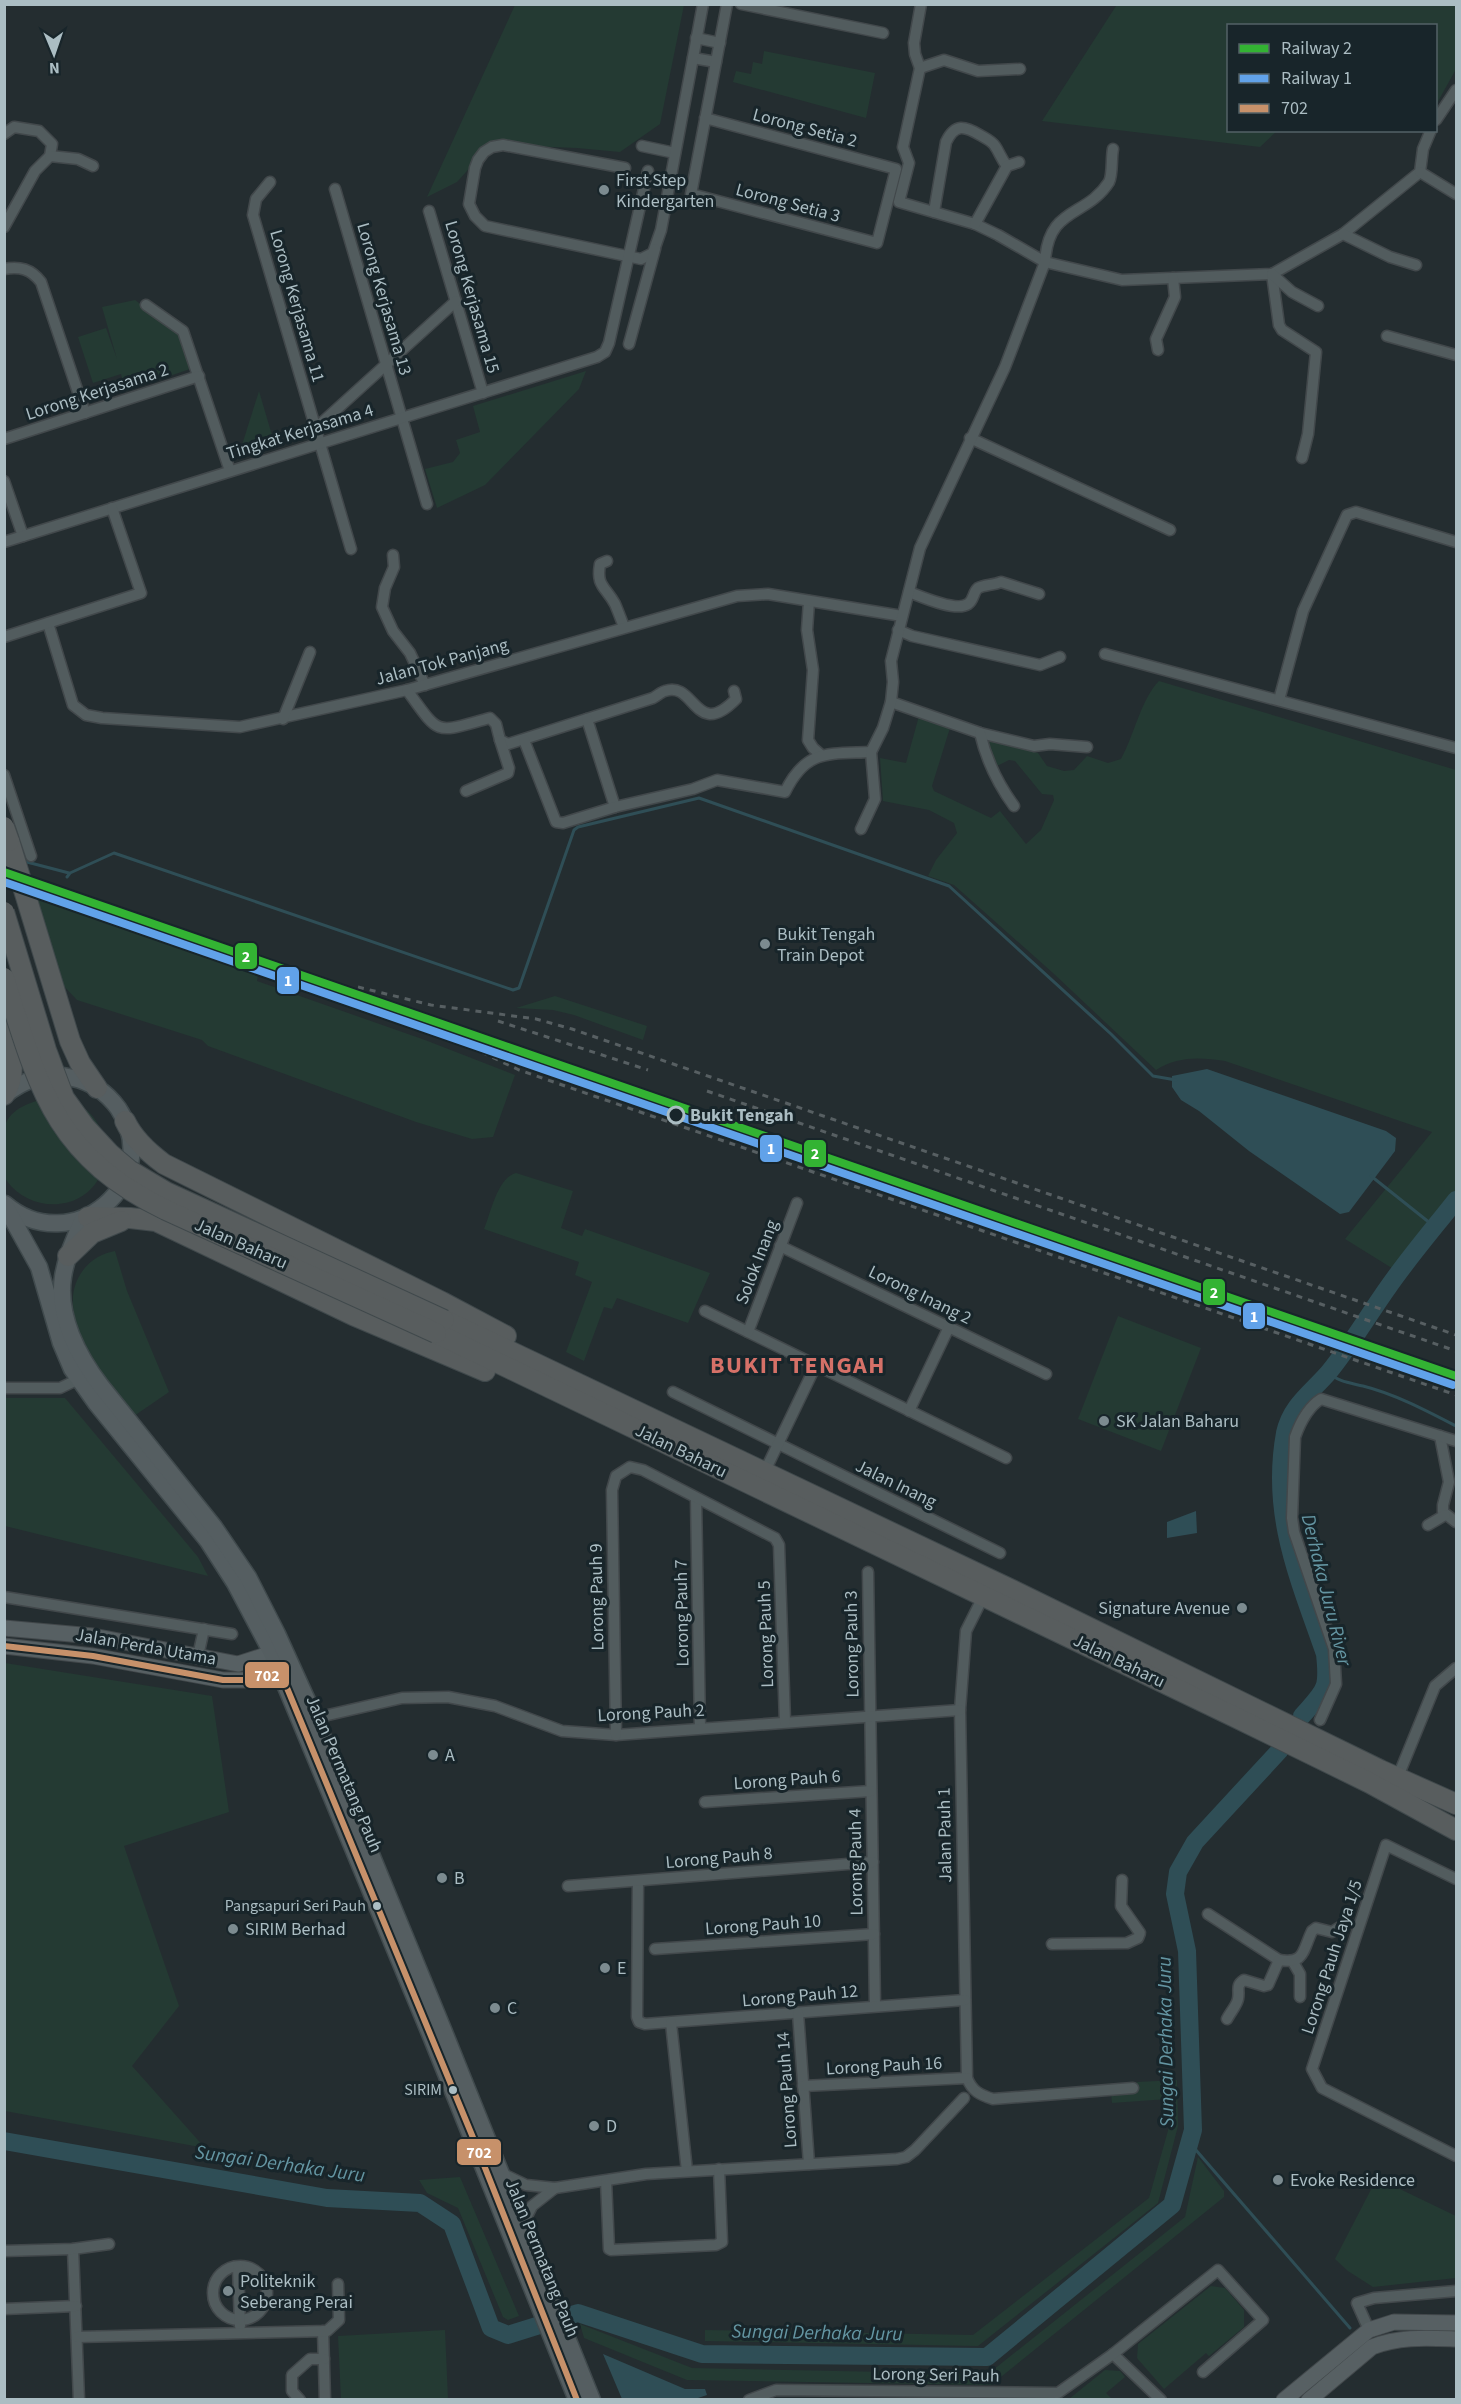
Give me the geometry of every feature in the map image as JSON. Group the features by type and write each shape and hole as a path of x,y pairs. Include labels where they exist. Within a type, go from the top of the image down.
{"highway":[{"path":"13,827 63,1019 80,1063 97,1088"},
{"name":"Jalan Baharu","path":"4,912 57,1082 74,1113 110,1154 129,1170 166,1192 540,1374 984,1595 1382,1777 1456,1830"},
{"name":"Jalan Baharu","path":"4,978 44,1094 64,1130 102,1172 159,1207 440,1327"},
{"path":"4,1020 12,1058 10,1082 4,1096"},
{"path":"85,1218 147,1220 400,1335 511,1381 540,1374 531,1349 442,1302 179,1172 148,1152 125,1121"},
{"path":"147,1220 155,1191 165,1177 179,1172"},
{"path":"68,1256 92,1233 106,1226 147,1220"},
{"name":"Jalan Baharu","path":"540,1374 764,1473 1022,1594 1237,1710"},
{"path":"1382,1777 1456,1802"}],"main road":[{"path":"4,1096 25,1082 52,1076 71,1077 97,1088 116,1106 125,1121 130,1141 128,1171 112,1198 85,1218 65,1224 46,1223 19,1214 4,1204"},
{"name":"Jalan Permatang Pauh","path":"4,1204 39,1267 61,1342 78,1379 208,1541 235,1583 272,1653 565,2350 592,2400"},
{"name":"Jalan Permatang Pauh","path":"85,1218 68,1256 62,1285 68,1325 93,1375 225,1542 253,1587 315,1719 503,2174 523,2224 545,2299"},
{"name":"Jalan Permatang Pauh","path":"565,2350 577,2400"}],"street":[{"path":"629,344 656,249 703,4"},
{"path":"705,118 727,4"},
{"path":"741,4 882,33"},
{"path":"921,4 914,43 920,68 903,147 909,163 899,202 975,224 1045,262 1122,280 1272,273 1343,234 1420,172 1423,148 1430,132"},
{"path":"696,38 720,43"},
{"path":"693,58 716,62"},
{"path":"920,68 944,60 978,70 1020,69"},
{"path":"1437,118 1456,90"},
{"name":"Lorong Setia 2","path":"705,118 896,169 877,243"},
{"name":"Lorong Setia 3","path":"705,118 691,194 877,243"},
{"path":"4,134 14,127 39,131 52,144 50,156 35,171 4,227"},
{"path":"934,212 946,142 950,134 961,127 968,128 995,145 1000,158 1007,166"},
{"path":"626,168 503,145 492,147 478,160 469,204 475,216 485,226 641,259 648,257 656,249"},
{"path":"642,146 675,153"},
{"path":"861,829 876,799 871,752 883,728 891,702 893,682 891,661 921,548 970,438 1005,367 1045,262 1046,246 1062,218 1089,201 1110,180 1113,149"},
{"path":"50,156 78,159 93,166"},
{"path":"975,224 1007,166 1019,162"},
{"path":"627,255 648,171"},
{"path":"1420,172 1456,194"},
{"name":"Lorong Kerjasama 11","path":"270,182 256,199 253,215 351,549"},
{"name":"Lorong Kerjasama 13","path":"335,189 427,504"},
{"name":"Lorong Kerjasama 15","path":"429,211 483,393"},
{"path":"1343,234 1390,257 1416,265"},
{"name":"Tingkat Kerjasama 4","path":"4,542 597,357 605,352 609,343 627,255"},
{"path":"4,269 18,267 33,273 40,282 85,413"},
{"path":"1272,273 1292,292 1318,306"},
{"path":"1272,273 1279,324 1282,330 1316,352 1308,434 1302,458"},
{"path":"1158,350 1156,339 1175,297 1173,278"},
{"path":"316,428 456,301"},
{"path":"147,305 183,331 230,471"},
{"path":"1387,336 1456,355"},
{"name":"Lorong Kerjasama 2","path":"4,439 199,376"},
{"path":"970,438 1170,530"},
{"path":"4,481 23,536"},
{"path":"4,637 141,593 112,508"},
{"path":"1279,700 1303,611 1347,515 1356,512 1456,542"},
{"path":"393,555 394,567 385,588 382,607 393,631 410,653 425,685"},
{"path":"608,561 600,564 598,576 600,584 614,602 624,627"},
{"path":"909,592 955,606 966,606 974,599 976,590 980,587 993,586 1001,582 1039,594"},
{"name":"Jalan Tok Panjang","path":"48,623 73,705 86,715 240,727 407,690 736,596 768,594 902,616"},
{"path":"809,601 807,630 813,670 808,740 821,755"},
{"path":"898,630 923,639 1040,665 1060,657"},
{"path":"284,719 310,652"},
{"path":"1105,654 1456,748"},
{"path":"501,740 507,744 524,740 653,698 673,689 685,696 701,711 714,714 724,711 736,699 734,691"},
{"path":"407,690 431,723 438,728 451,728 490,718 496,724 509,768 508,772 466,791"},
{"path":"891,702 980,733 1034,746 1050,744 1087,747"},
{"path":"587,719 615,807"},
{"path":"980,733 984,750 1004,792 1014,806"},
{"path":"524,740 556,822 563,823 615,807 693,789 717,780 785,792 798,769 821,755 871,752"},
{"path":"4,775 13,827 31,856"},
{"path":"4,834 13,827"},
{"name":"Solok Inang","path":"748,1332 797,1203"},
{"name":"Lorong Inang 2","path":"780,1246 1046,1374"},
{"path":"705,1311 1006,1458"},
{"path":"909,1411 949,1327"},
{"path":"764,1473 816,1365"},
{"path":"4,1388 60,1388 78,1379"},
{"name":"Jalan Inang","path":"673,1392 1000,1553"},
{"path":"1320,1720 1337,1677 1334,1649 1294,1532 1292,1518 1295,1437 1299,1425 1314,1403 1321,1399 1456,1441"},
{"path":"1440,1436 1449,1482 1443,1505 1445,1515 1456,1522"},
{"name":"Lorong Pauh 9","path":"616,1735 612,1490 616,1476 630,1467 643,1470 696,1498"},
{"name":"Lorong Pauh 5","path":"696,1498 775,1538 779,1545 785,1722"},
{"name":"Lorong Pauh 7","path":"696,1498 700,1728"},
{"path":"1428,1525 1445,1515"},
{"name":"Lorong Pauh 3","path":"868,1572 870,1716"},
{"name":"Jalan Pauh 1","path":"967,2078 960,1710 966,1631 984,1595"},
{"path":"4,1597 232,1634"},
{"name":"Jalan Perda Utama","path":"4,1628 93,1636 238,1664 272,1653"},
{"path":"198,1656 204,1629"},
{"name":"Jalan Perda Utama","path":"4,1647 93,1656 223,1680 252,1680 280,1671"},
{"path":"1382,1777 1435,1686 1456,1668"},
{"name":"Lorong Pauh 2","path":"315,1719 402,1698 448,1697 495,1706 562,1731 616,1735 960,1710"},
{"name":"Lorong Pauh 4","path":"870,1716 875,2006"},
{"name":"Lorong Pauh 6","path":"705,1802 871,1791"},
{"name":"Lorong Pauh Jaya 1/5","path":"1456,1879 1386,1845 1312,2069 1322,2088 1456,2156"},
{"name":"Lorong Pauh 8","path":"568,1886 873,1862"},
{"path":"1052,1944 1127,1942 1138,1938 1140,1933 1121,1906 1122,1880"},
{"name":"Lorong Pauh 12","path":"638,1881 637,2017 639,2022 645,2024 671,2023 965,2000"},
{"path":"1208,1914 1279,1960 1293,1962 1299,1959 1312,1931 1316,1928 1332,1932 1340,1927"},
{"name":"Lorong Pauh 10","path":"655,1949 874,1934"},
{"path":"1227,2019 1238,1999 1237,1989 1240,1982 1244,1980 1268,1985 1279,1960"},
{"path":"1293,1962 1300,1974 1300,1997"},
{"name":"Lorong Pauh 14","path":"798,2013 809,2164"},
{"path":"671,2023 687,2171"},
{"path":"967,2078 970,2086 980,2095 993,2099 1133,2088"},
{"name":"Lorong Pauh 16","path":"803,2086 967,2078"},
{"path":"503,2174 526,2185 555,2188 687,2171 873,2161 906,2157 964,2098"},
{"path":"606,2181 609,2248 611,2250 716,2246 722,2242 719,2169"},
{"path":"523,2224 531,2206 555,2188"},
{"path":"4,2251 73,2249 109,2244"},
{"path":"73,2249 79,2400"},
{"path":"238,2267 241,2334"},
{"path":"238,2267 254,2271 261,2277 266,2292 262,2308 249,2319 240,2320 223,2314 213,2299 216,2281 229,2269 238,2267"},
{"name":"Lorong Seri Pauh","path":"749,2400 778,2395 998,2396 1058,2392 1113,2354 1218,2270 1263,2320 1203,2372"},
{"path":"77,2337 327,2331 339,2320 338,2284"},
{"path":"1369,2330 1357,2303 1374,2298 1456,2291"},
{"path":"4,2309 76,2306"},
{"path":"1284,2400 1369,2330 1394,2322 1456,2322"},
{"path":"323,2331 325,2400"},
{"path":"1309,2400 1372,2347 1384,2342 1409,2338 1456,2339"},
{"path":"1113,2354 1161,2400"},
{"path":"300,2400 292,2391 291,2375 310,2359 324,2359"}],"green space":[{"path":"515,5 684,5 660,124 620,152 503,145 484,152 457,182 427,197"},
{"path":"1456,5 1456,69 1437,103 1437,24 1227,24 1227,132 1276,132 1260,147 1042,121 1116,6"},
{"path":"764,51 875,73 866,118 733,82 736,71 751,74 753,62 762,64"},
{"path":"135,300 180,335 190,369 105,398 101,385 122,378 121,374 93,383 78,337 106,328 117,359 102,307"},
{"path":"586,371 579,389 485,485 437,508 425,469 453,462 460,453 456,440 480,432 473,406"},
{"path":"259,391 274,442 247,451 241,448"},
{"path":"1159,681 1456,770 1456,1191 1395,1270 1345,1239 1432,1132 1225,1061 1181,1060 1156,1070 1053,973 954,885 928,876 936,860 957,833 954,823 929,810 883,801 880,758 906,763 919,716 950,728 932,786 934,791 991,818 1000,811 1026,844 1041,830 1054,800 1053,795 1042,794 1015,761 1009,760 997,766 987,746 988,739 1038,753 1047,766 1064,771 1074,770 1087,756 1108,763 1121,759 1142,708"},
{"path":"29,886 259,970 257,981 425,1040 515,1075 493,1137 472,1139 416,1122 208,1046 202,1040 77,1000 59,981"},
{"path":"555,996 647,1026 643,1040 574,1015 553,1010 516,1008"},
{"path":"49,1098 73,1102 88,1111 100,1128 105,1148 103,1168 99,1178 80,1198 67,1203 41,1203 28,1199 16,1191 5,1178 4,1132 8,1120 23,1106"},
{"path":"516,1173 573,1191 561,1228 582,1236 585,1229 710,1273 688,1323 617,1298 612,1309 604,1307 584,1361 566,1352 592,1282 575,1275 579,1262 484,1229 499,1189 509,1176"},
{"path":"115,1251 127,1291 169,1392 134,1416 97,1366 77,1326 73,1306 75,1287 84,1269 98,1257"},
{"path":"1118,1316 1201,1348 1161,1451 1078,1419"},
{"path":"5,1398 65,1398 198,1557 208,1576 5,1526"},
{"path":"5,1663 212,1696 229,1812 124,1846 179,2006 132,2066 205,2148 5,2111"},
{"path":"1177,2080 1178,2126 1158,2203 978,2346 705,2341 705,2330 973,2335 1149,2198 1169,2127 1168,2099 1112,2103 1111,2093 1137,2092 1137,2082"},
{"path":"1198,2157 1224,2191 1224,2197 991,2385 687,2380 584,2338 580,2324 692,2368 988,2374 1185,2217"},
{"path":"460,2177 519,2316 508,2320 503,2317 458,2208 427,2193 419,2180"},
{"path":"1377,2178 1456,2216 1456,2278 1373,2287 1348,2271 1335,2259"},
{"path":"1211,2286 1225,2288 1244,2310 1244,2327 1209,2356 1206,2353 1164,2389 1137,2358 1138,2344"},
{"path":"445,2330 448,2399 341,2399 338,2336"},
{"path":"1105,2370 1120,2371 1125,2377 1106,2393 1112,2399 1069,2399"}],"water":[{"path":"1207,1069 1386,1131 1396,1138 1395,1151 1349,1212 1340,1214 1249,1151 1199,1111 1181,1100 1172,1087 1172,1076"},
{"path":"1196,1511 1197,1533 1167,1538 1167,1522"},
{"path":"603,2354 685,2389 705,2389 707,2395 695,2399 622,2399"}],"waterway":[{"path":"67,877 70,873 114,853 513,990 519,988 574,830 578,827 699,798 949,886 1111,1034 1153,1076 1176,1080"},
{"path":"23,861 69,873"},
{"path":"1371,1176 1435,1227"},
{"name":"Derhaka Juru River","path":"1302,1716 1324,1689 1326,1666 1325,1654 1297,1573 1284,1519 1281,1463 1285,1433 1297,1407 1337,1362 1397,1275 1456,1200"},
{"path":"1329,1372 1340,1380 1399,1398 1456,1426"},
{"name":"Sungai Derhaka Juru","path":"4,2141 327,2198 420,2203 452,2224 491,2328 508,2335 578,2313 702,2354 987,2357 1172,2205 1193,2130 1187,1951 1175,1894 1178,1872 1195,1842 1280,1750"},
{"path":"1189,2142 1350,2328"}],"railway":[{"path":"358,987 431,1005 536,1019 572,1029 1456,1335"},
{"path":"351,992 519,1070 1456,1395"},
{"path":"498,1021 648,1070"},
{"path":"707,1091 1456,1351"}],"rail line":[{"name":"2","path":"4,872 1456,1376"},
{"name":"1","path":"4,882 1453,1385"}],"transit line":[{"name":"702","path":"4,1646 93,1656 223,1680 252,1680 280,1671 474,2140 577,2400"}],"place":[{"name":"First Step Kindergarten","path":"604,190"},
{"name":"Bukit Tengah Train Depot","path":"765,944"},
{"name":"Bukit Tengah","path":"676,1115"},
{"name":"SK Jalan Baharu","path":"1104,1421"},
{"name":"Signature Avenue","path":"1242,1608"},
{"name":"A","path":"433,1755"},
{"name":"B","path":"442,1878"},
{"name":"Pangsapuri Seri Pauh","path":"377,1906"},
{"name":"SIRIM Berhad","path":"233,1929"},
{"name":"E","path":"605,1968"},
{"name":"C","path":"495,2008"},
{"name":"SIRIM","path":"453,2090"},
{"name":"D","path":"594,2126"},
{"name":"Evoke Residence","path":"1278,2180"},
{"name":"Politeknik Seberang Perai","path":"228,2291"}],"district":[{"name":"BUKIT TENGAH","path":"798,1365"}]}
